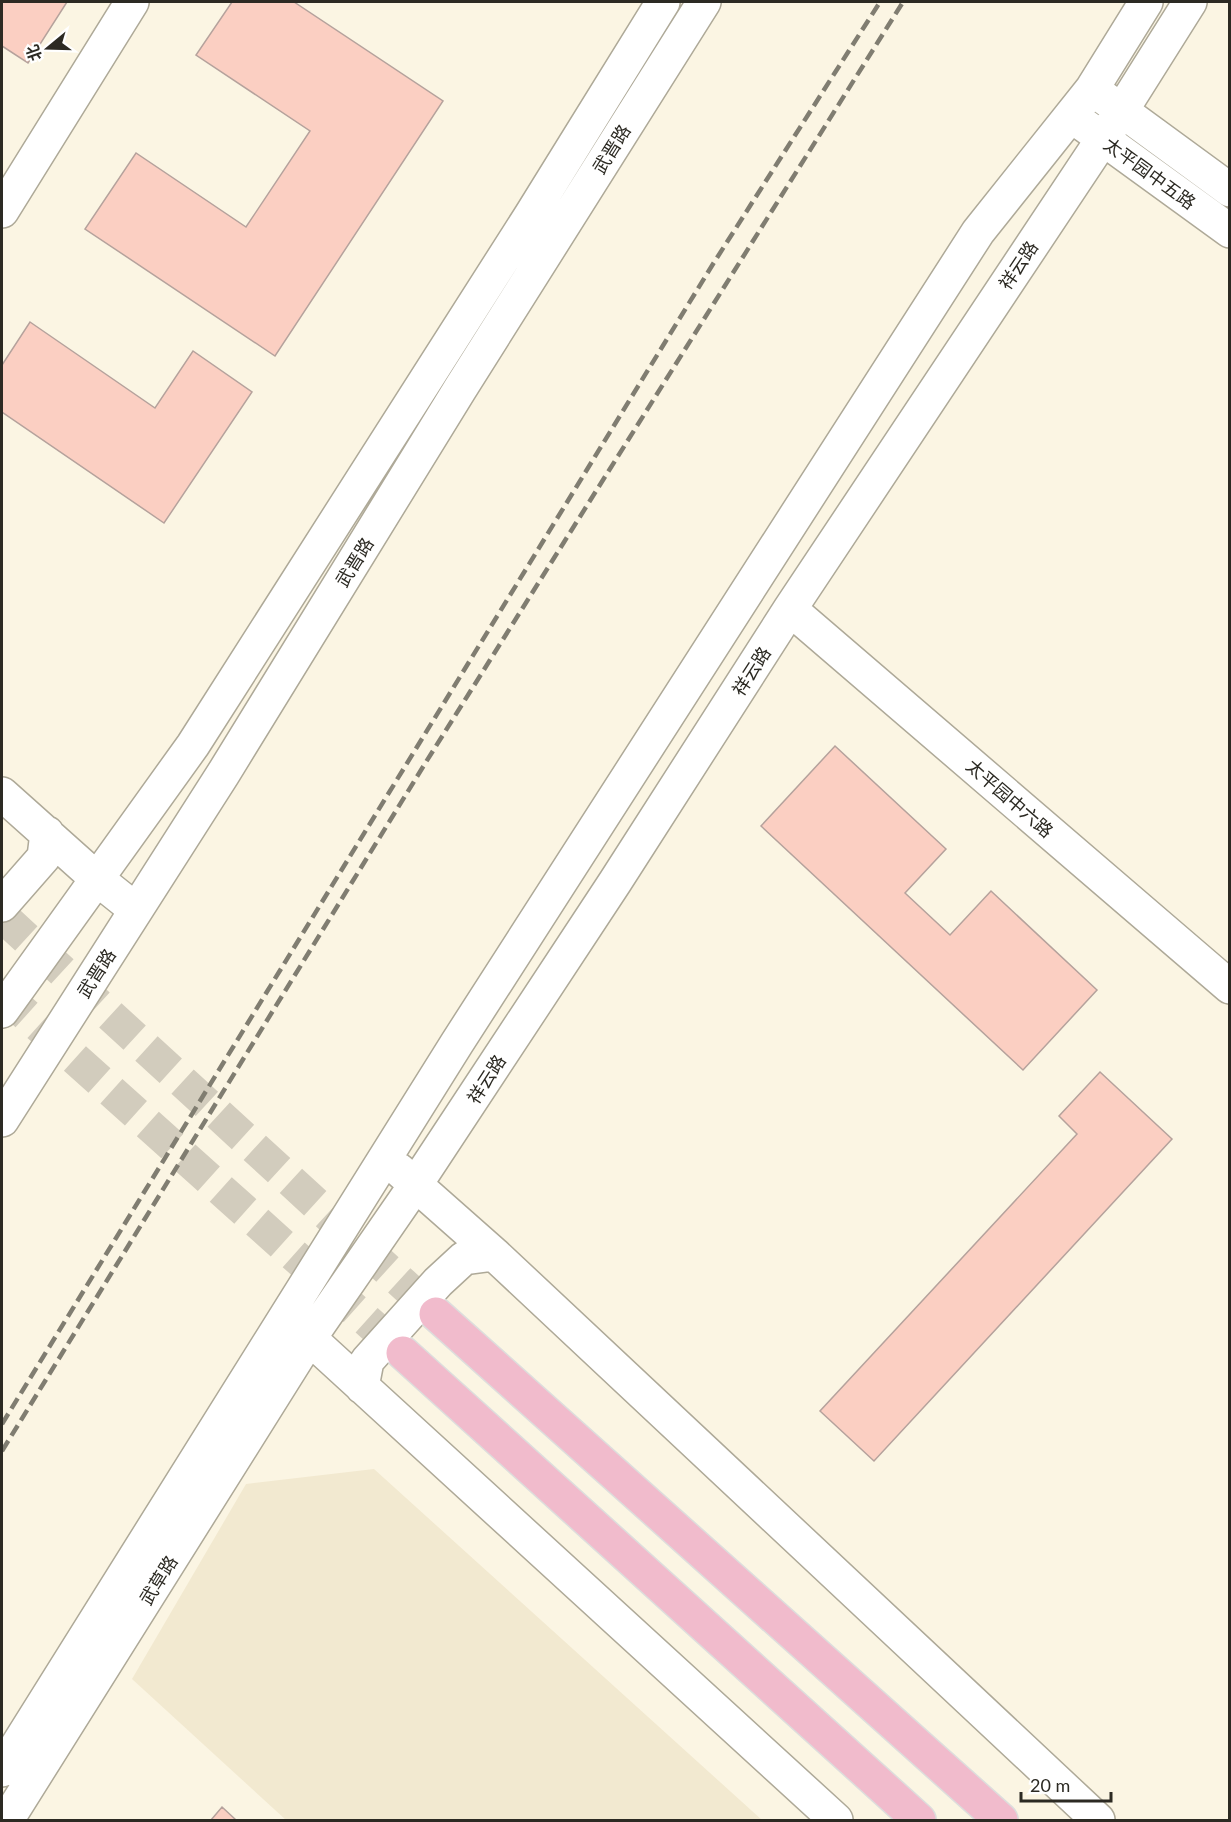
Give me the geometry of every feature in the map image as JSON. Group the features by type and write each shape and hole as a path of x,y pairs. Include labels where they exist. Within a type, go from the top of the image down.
{"main road":[{"path":"436,1314 1001,1821"},
{"path":"403,1353 919,1821"}],"street":[{"path":"2,211 132,2"},
{"name":"武晋路","path":"2,1011 193,746 525,225 663,2"},
{"name":"武晋路","path":"5,1106 136,910 704,2"},
{"path":"836,1821 285,1315 978,232 1092,89 1146,2"},
{"name":"祥云路","path":"309,1339 416,1184 609,892 790,609 1122,110 1190,2"},
{"name":"太平园中五路","path":"1092,89 1230,190"},
{"name":"太平园中五路","path":"1070,116 1230,231"},
{"name":"太平园中六路","path":"790,609 1230,987"},
{"path":"2,794 96,878 136,910"},
{"path":"2,905 44,857 47,834"},
{"path":"385,1157 494,1254 1098,1821"},
{"path":"362,1387 367,1361 438,1282 464,1258 494,1254"},
{"name":"武草路","path":"2,1770 285,1315"},
{"name":"武草路","path":"7,1821 309,1339"}],"shaded area":[{"path":"374,1469 762,1820 286,1820 132,1679 246,1484"}],"building":[{"path":"2,2 67,2 28,63 2,46"},
{"path":"232,2 294,2 443,101 275,356 85,229 136,153 246,227 310,131 196,55"},
{"path":"30,322 155,408 193,351 252,392 164,523 2,412 2,365"},
{"path":"835,746 946,849 905,893 950,935 991,891 1097,990 1023,1070 761,826"},
{"path":"1100,1072 1172,1139 874,1461 820,1411 1077,1134 1059,1116"},
{"path":"222,1807 236,1820 211,1820"}],"tunnel":[{"path":"2,916 436,1314"},
{"path":"2,993 403,1353"}],"railway":[{"path":"2,1424 713,264 880,2"},
{"path":"2,1451 426,762 903,2"}]}
